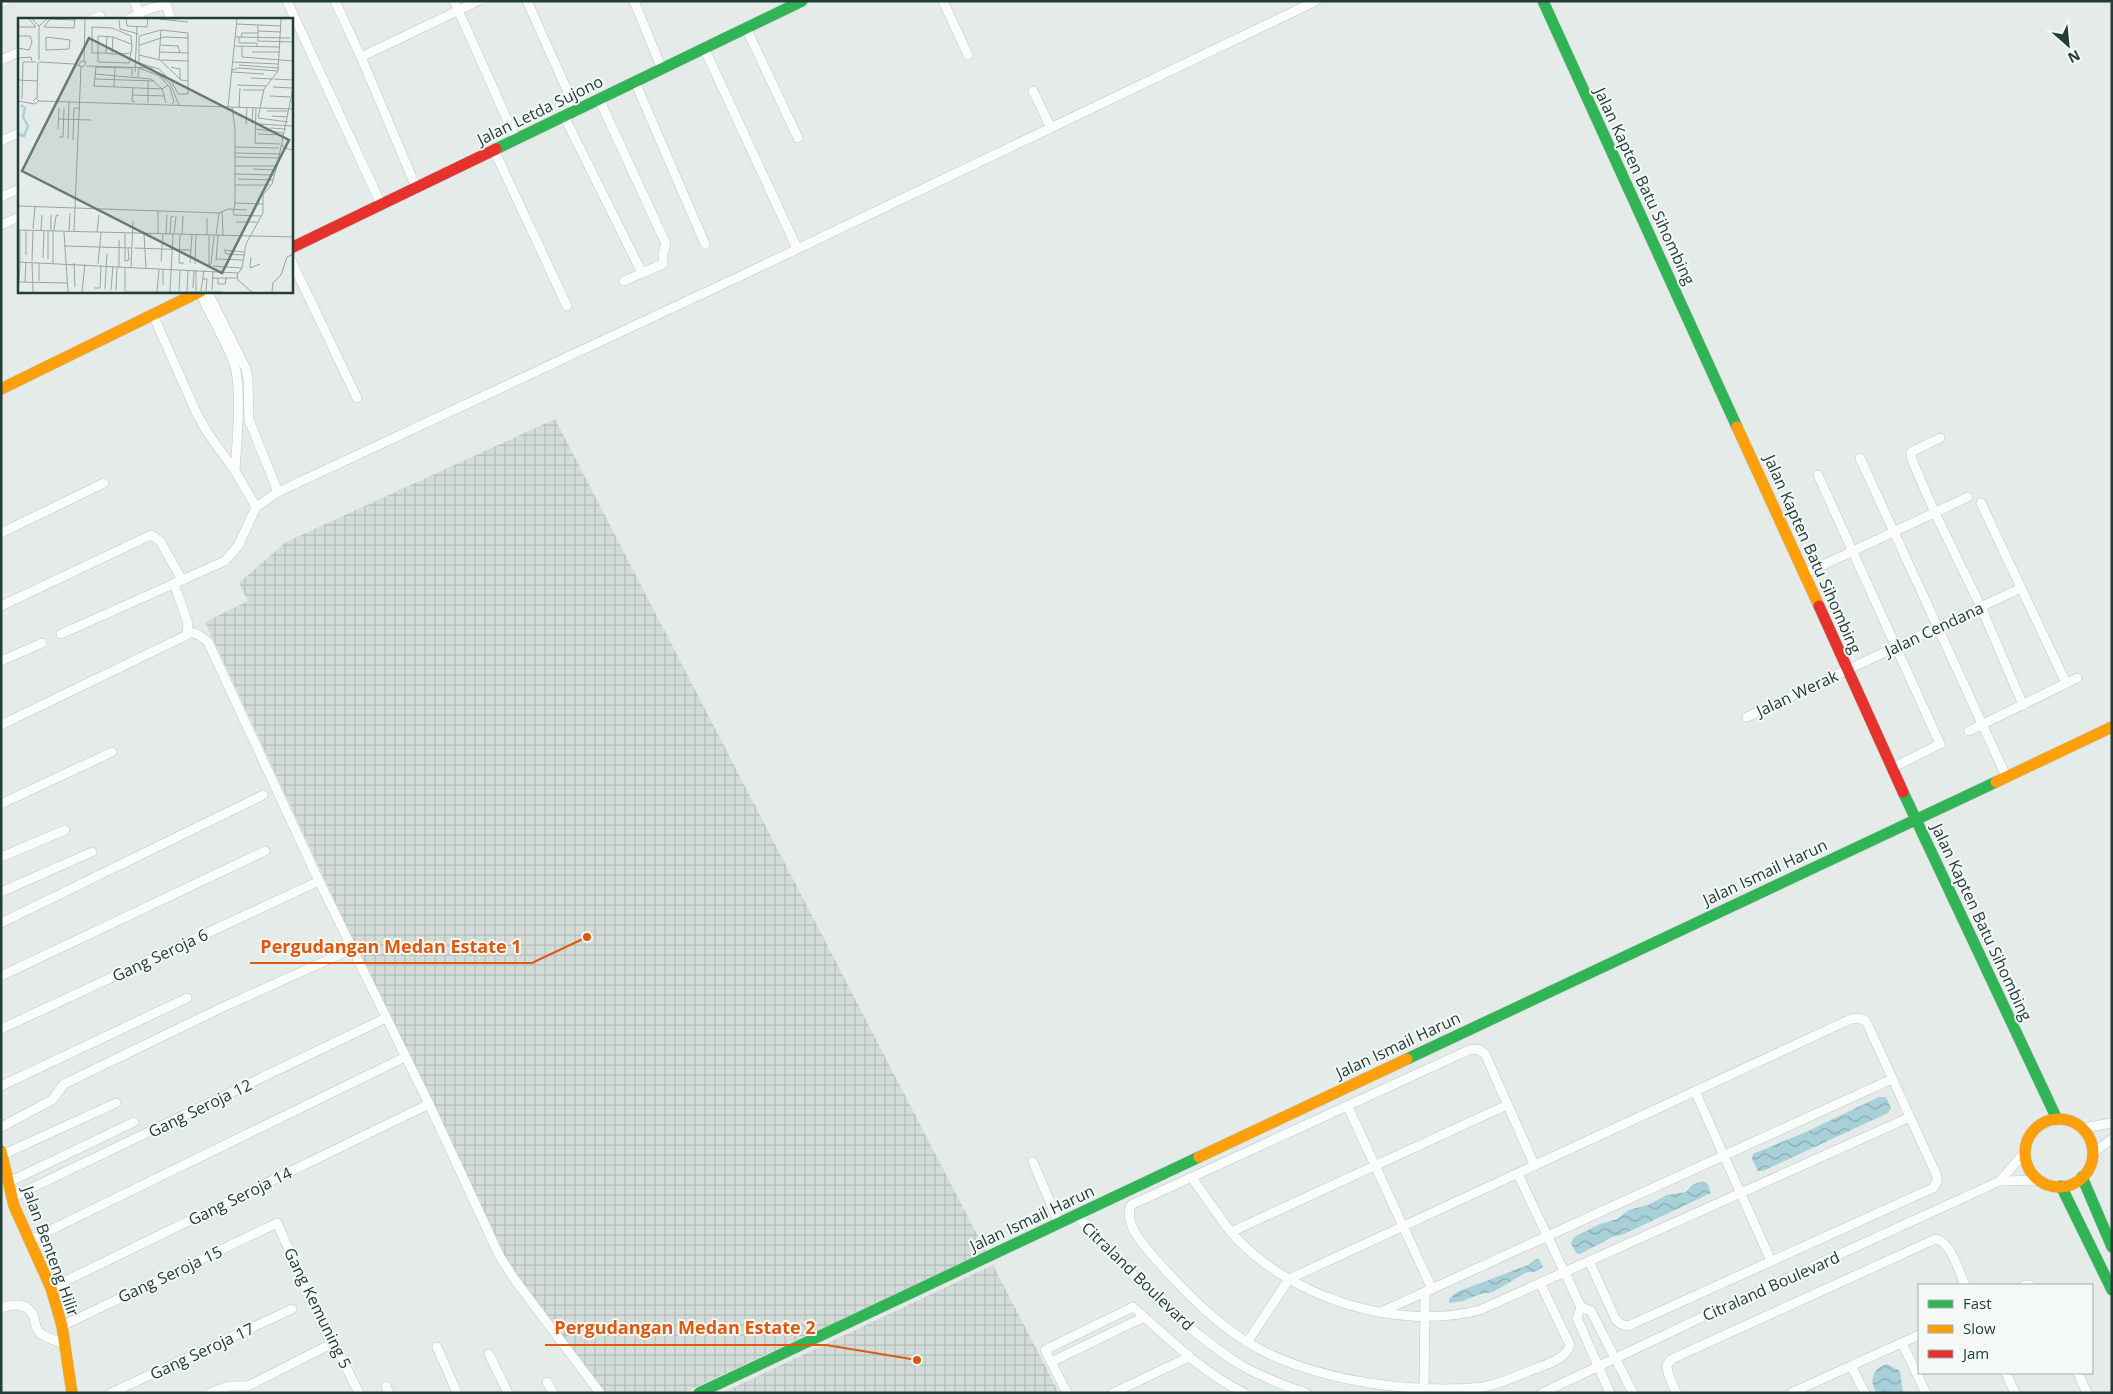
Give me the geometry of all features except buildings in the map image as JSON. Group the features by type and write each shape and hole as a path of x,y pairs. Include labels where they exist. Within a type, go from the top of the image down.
{"main road":[{"name":"Jalan Letda Sujono","path":"292,248 802,1"},
{"name":"Jalan Kapten Batu Sihombing","path":"1543,1 1892,768 2057,1119"},
{"path":"1,389 200,293"},
{"name":"Jalan Ismail Harun","path":"699,1393 2112,727"},
{"path":"2057,1119 2070,1121 2082,1128 2090,1140 2093,1153 2090,1166 2082,1177 2072,1184 2061,1186 2046,1184 2039,1180 2029,1168 2025,1152 2026,1144 2035,1129 2057,1119"},
{"name":"Jalan Benteng Hilir","path":"2,1153 18,1214 51,1288 62,1326 72,1393"},
{"path":"2082,1177 2112,1247"},
{"path":"2061,1186 2112,1290"}],"street":[{"path":"1,3 5,1"},
{"path":"134,1 140,14"},
{"path":"287,1 381,204"},
{"path":"335,1 416,187"},
{"path":"454,1 516,139"},
{"path":"361,57 478,1"},
{"path":"527,1 576,110"},
{"path":"634,1 662,69"},
{"path":"943,1 968,55"},
{"path":"61,634 229,558 238,546 256,507 278,492 1052,128 1316,1"},
{"path":"131,18 166,4 171,18"},
{"path":"746,28 798,138"},
{"path":"704,48 797,248"},
{"path":"1,60 18,52"},
{"path":"635,82 705,244"},
{"path":"1033,91 1052,128"},
{"path":"599,99 666,244 663,253 663,264 624,281"},
{"path":"564,116 642,273"},
{"path":"1,141 18,134"},
{"path":"494,150 567,306"},
{"path":"1,197 18,189"},
{"path":"1,225 18,217"},
{"path":"292,262 357,398"},
{"path":"200,293 246,369 249,420 278,492"},
{"path":"200,293 234,363 236,375 237,440 235,471"},
{"path":"153,315 196,412 256,507"},
{"path":"1940,438 1913,451 1911,456 1935,513 1980,606 2023,704"},
{"path":"1860,458 2006,776"},
{"path":"1818,475 1940,744 1892,768"},
{"path":"1,533 104,483"},
{"path":"1804,574 1968,497"},
{"path":"1981,503 2066,683"},
{"path":"1,606 151,535 160,541 178,581 188,631 187,635 177,641 1,725"},
{"name":"Jalan Cendana","path":"1848,669 2021,588"},
{"path":"188,631 199,635 208,642 318,881 429,1104 500,1257 515,1280 600,1393"},
{"path":"1,661 42,642"},
{"name":"Jalan Werak","path":"1747,717 1848,669"},
{"path":"1969,731 2077,678"},
{"path":"1,804 112,752"},
{"path":"1,923 263,795"},
{"path":"1,857 65,830"},
{"path":"1,976 265,851"},
{"path":"1,892 92,852"},
{"name":"Gang Seroja 6","path":"1,1029 318,881"},
{"path":"1,1127 52,1100 64,1084 221,1008 352,949"},
{"path":"1,1086 187,998"},
{"name":"Gang Seroja 12","path":"13,1197 386,1018"},
{"path":"1248,1341 1289,1279 1851,1019 1859,1018 1866,1021 1936,1176 1937,1182 1933,1188 1628,1326 1616,1320 1589,1261"},
{"path":"1535,1166 1485,1054 1478,1049 1469,1050 1131,1205 1128,1213 1131,1226 1150,1253 1184,1291 1225,1326 1262,1350 1317,1373 1361,1385 1424,1391 1482,1388 1500,1383 1563,1356 1570,1345 1540,1283"},
{"path":"30,1240 405,1057"},
{"path":"1378,1313 1892,1079"},
{"path":"1695,1091 1771,1261"},
{"path":"2,1153 116,1103"},
{"name":"Gang Seroja 14","path":"51,1288 429,1104"},
{"path":"1231,1232 1508,1105"},
{"path":"1348,1107 1403,1226 1428,1291 1424,1317 1424,1391"},
{"path":"1192,1178 1231,1232 1257,1256 1289,1279 1345,1304 1378,1313 1424,1317 1469,1313 1480,1310 1910,1117"},
{"path":"9,1182 134,1122"},
{"path":"2082,1128 2112,1123"},
{"path":"2093,1153 2112,1139"},
{"name":"Citraland Boulevard","path":"1542,1393 1712,1312 2000,1180 2025,1152"},
{"path":"1033,1162 1059,1223"},
{"path":"1518,1174 1581,1307 1578,1318 1610,1393"},
{"name":"Citraland Boulevard","path":"2000,1180 2039,1180"},
{"name":"Citraland Boulevard","path":"1076,1215 1159,1301 1197,1334 1240,1364 1277,1382 1306,1393"},
{"name":"Gang Seroja 15","path":"62,1326 277,1223"},
{"name":"Gang Kemuning 5","path":"277,1223 331,1344 337,1349 359,1393"},
{"path":"1676,1393 1667,1365 1672,1359 1931,1241 1937,1239 1944,1242 1965,1284"},
{"path":"1,1308 15,1304 26,1308 32,1314 39,1332 49,1339 65,1343"},
{"path":"1067,1393 1045,1350 1133,1307 1190,1358 1230,1386 1244,1393"},
{"path":"1581,1307 1591,1311 1633,1393"},
{"name":"Gang Seroja 17","path":"111,1393 292,1309"},
{"path":"1051,1362 1144,1317"},
{"path":"1791,1393 1918,1335"},
{"path":"1902,1343 1926,1393"},
{"path":"210,1393 229,1386 248,1386 331,1344"},
{"path":"438,1347 457,1393"},
{"path":"489,1354 508,1393"},
{"path":"1113,1393 1190,1358"},
{"path":"1852,1366 1864,1393"},
{"path":"2006,1374 2015,1393"},
{"path":"2078,1374 2087,1393"},
{"path":"547,1382 553,1393"}],"shaded area":[{"path":"555,419 986,1252 683,1393 603,1393 504,1265 205,622 248,601 239,583 286,542"},
{"path":"993,1265 1059,1393 722,1393"}],"water":[{"path":"1879,1097 1886,1097 1891,1108 1888,1113 1763,1171 1758,1171 1752,1159 1753,1154 1806,1132"},
{"path":"1703,1181 1708,1184 1711,1193 1624,1234 1612,1237 1580,1254 1576,1253 1571,1243 1574,1237 1600,1224 1617,1219 1629,1210 1648,1205 1667,1195 1686,1192 1692,1185"},
{"path":"1539,1259 1543,1267 1534,1272 1527,1272 1493,1292 1449,1303 1449,1299 1457,1292 1528,1265"},
{"path":"1887,1364 1900,1371 1903,1393 1877,1393 1874,1388 1873,1376 1875,1372"}],"traffic: fast":[{"path":"496,149 802,1"},
{"path":"1543,1 1737,427"},
{"path":"1407,1059 1996,782"},
{"path":"1903,792 2057,1119"},
{"path":"699,1393 1199,1157"},
{"path":"2082,1177 2112,1247"},
{"path":"2061,1186 2112,1290"}],"traffic: slow":[{"path":"1,389 199,292"},
{"path":"1737,427 1819,606"},
{"path":"1996,782 2112,727"},
{"path":"1199,1157 1407,1059"},
{"path":"2059,1119 2072,1122 2083,1129 2090,1140 2093,1153 2090,1166 2083,1177 2072,1184 2059,1187 2046,1184 2035,1177 2028,1166 2025,1153 2028,1140 2035,1129 2046,1122 2059,1119"},
{"path":"1,1151 14,1206 51,1288 62,1326 72,1393"}],"traffic: jam":[{"path":"292,248 496,149"},
{"path":"1819,606 1903,792"}],"place":[{"name":"Pergudangan Medan Estate 1","path":"587,937"},
{"name":"Pergudangan Medan Estate 2","path":"917,1360"}]}
